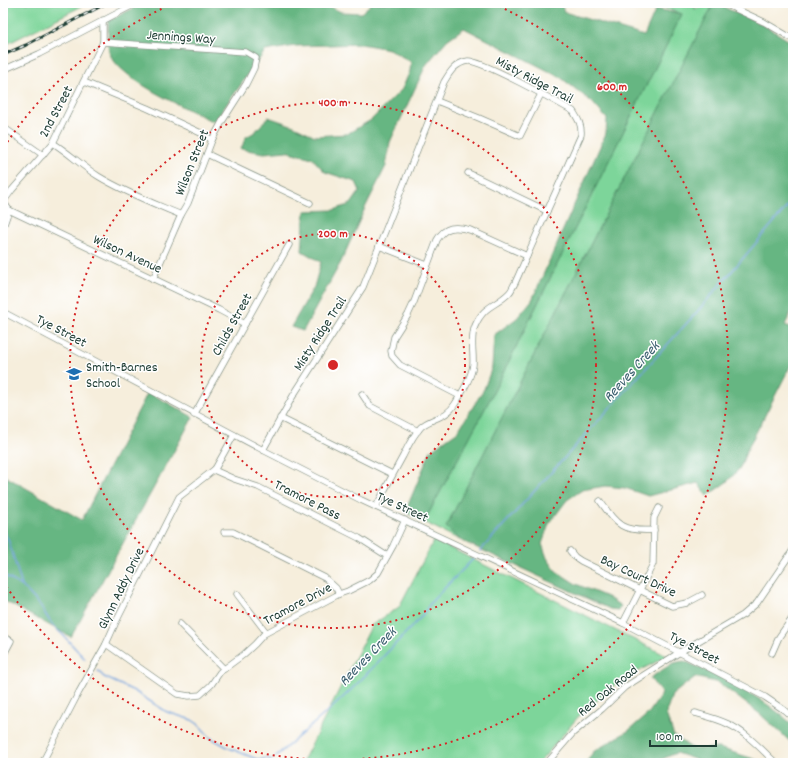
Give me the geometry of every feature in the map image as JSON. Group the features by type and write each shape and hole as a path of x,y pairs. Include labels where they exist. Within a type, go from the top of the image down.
{"street":[{"path":"3,70 39,54 136,3"},
{"path":"723,3 764,22 793,38"},
{"name":"2nd Street","path":"3,201 53,143 84,82 102,42 103,20"},
{"name":"Jennings Way","path":"102,42 246,52 256,58"},
{"name":"Wilson Street","path":"153,279 194,188 212,140 246,84 254,68 256,58"},
{"name":"Misty Ridge Trail","path":"263,450 280,418 363,287 444,82 450,71 455,66 470,61 478,63 541,94 573,111 579,120 582,129 579,142 516,282 510,292 481,313 474,327 472,338 473,355 471,375 460,396 444,416 422,426 418,431 392,474 376,507"},
{"path":"84,82 147,108 203,134 212,140"},
{"path":"437,101 520,136 541,94"},
{"path":"3,127 43,155"},
{"path":"53,143 63,149 85,168 100,177 181,215"},
{"path":"207,154 310,203"},
{"path":"468,173 547,211"},
{"path":"3,201 9,210 3,226"},
{"name":"Wilson Avenue","path":"9,210 219,310 245,324"},
{"path":"460,396 400,365 392,356 392,343 394,337 408,315 414,302 427,265 442,233 452,228 460,227 470,230 527,256"},
{"name":"Childs Street","path":"194,414 288,245"},
{"path":"379,246 427,265"},
{"name":"Tye Street","path":"3,312 234,435 376,507 623,623 680,652 765,697 793,718"},
{"path":"362,394 370,406 418,431"},
{"path":"280,418 392,474"},
{"name":"Glynn Addy Drive","path":"42,763 106,644 179,497 216,469 234,435"},
{"name":"Tramore Pass","path":"216,469 216,471 234,479 258,487 359,538 387,556"},
{"path":"600,501 614,520 624,528 639,531 654,530"},
{"path":"623,623 653,564 654,518 660,508"},
{"name":"Tramore Drive","path":"106,644 177,694 189,696 200,695 211,685 220,672 243,655 266,632 339,594 348,592 370,580 378,573 405,520"},
{"path":"224,532 233,532 325,578 336,588 339,594"},
{"name":"Red Oak Road","path":"546,763 573,733 602,709 625,687 680,652 742,616 757,603 793,550"},
{"name":"Bay Court Drive","path":"570,551 581,561 672,606 687,603 702,595"},
{"path":"237,594 266,632"},
{"path":"772,653 779,637 793,617"},
{"path":"180,624 224,669"},
{"path":"3,637 11,641 3,656"},
{"path":"696,713 715,719 737,729 746,735 776,763"}],"green space":[{"path":"3,3 88,3 3,46"},
{"path":"144,3 259,3 274,9 278,3 322,3 341,12 361,13 371,3 561,3 564,12 644,36 656,9 682,14 490,399 424,522 405,512 431,450 458,431 484,389 492,367 494,335 517,318 532,300 606,133 607,119 592,102 560,77 464,28 447,40 426,65 390,142 386,166 341,262 303,331 291,327 314,287 321,262 302,251 305,211 334,210 351,204 360,191 356,182 325,172 312,158 287,151 264,153 241,149 246,137 255,132 268,117 294,126 315,136 347,134 371,120 402,89 410,71 411,62 389,49 361,44 295,46 265,51 214,122 156,93 126,73 115,63 109,52 108,46 108,21"},
{"path":"658,3 697,3 694,9 714,3 446,527 460,540 424,522 490,399 682,14 665,8"},
{"path":"714,3 762,24 793,43 793,308 785,325 793,328 793,361 746,452 740,468 728,481 707,496 698,483 648,496 625,488 605,486 582,490 567,500 549,524 542,544 547,558 556,571 576,584 607,597 621,606 618,610 610,609 460,540 446,527"},
{"path":"148,392 193,417 71,637 3,600 3,475 82,520"},
{"path":"434,540 667,656 618,682 578,717 539,763 302,763 372,625 399,607"},
{"path":"684,661 742,688 769,705 793,725 793,744 760,714 719,683 695,677 672,695 666,714 674,736 693,749 719,748 757,760 759,763 700,763 697,760 676,753 653,763 586,763 593,752 628,731 648,714 662,694 650,678 673,663"}],"waterway":[{"name":"Reeves Creek","path":"480,551 696,313 793,200"},
{"path":"3,530 8,539 22,586 39,604 53,626 85,659"},
{"name":"Reeves Creek","path":"268,763 357,684 421,617 432,601 475,557"},
{"path":"3,575 22,586"},
{"path":"98,671 104,677 134,691 167,712 192,720 198,724 211,738 229,748 259,760 267,758 271,760"}],"railway":[{"path":"3,55 26,45 107,3"}],"place":[{"name":"Smith-Barnes School","path":"74,374"}]}
